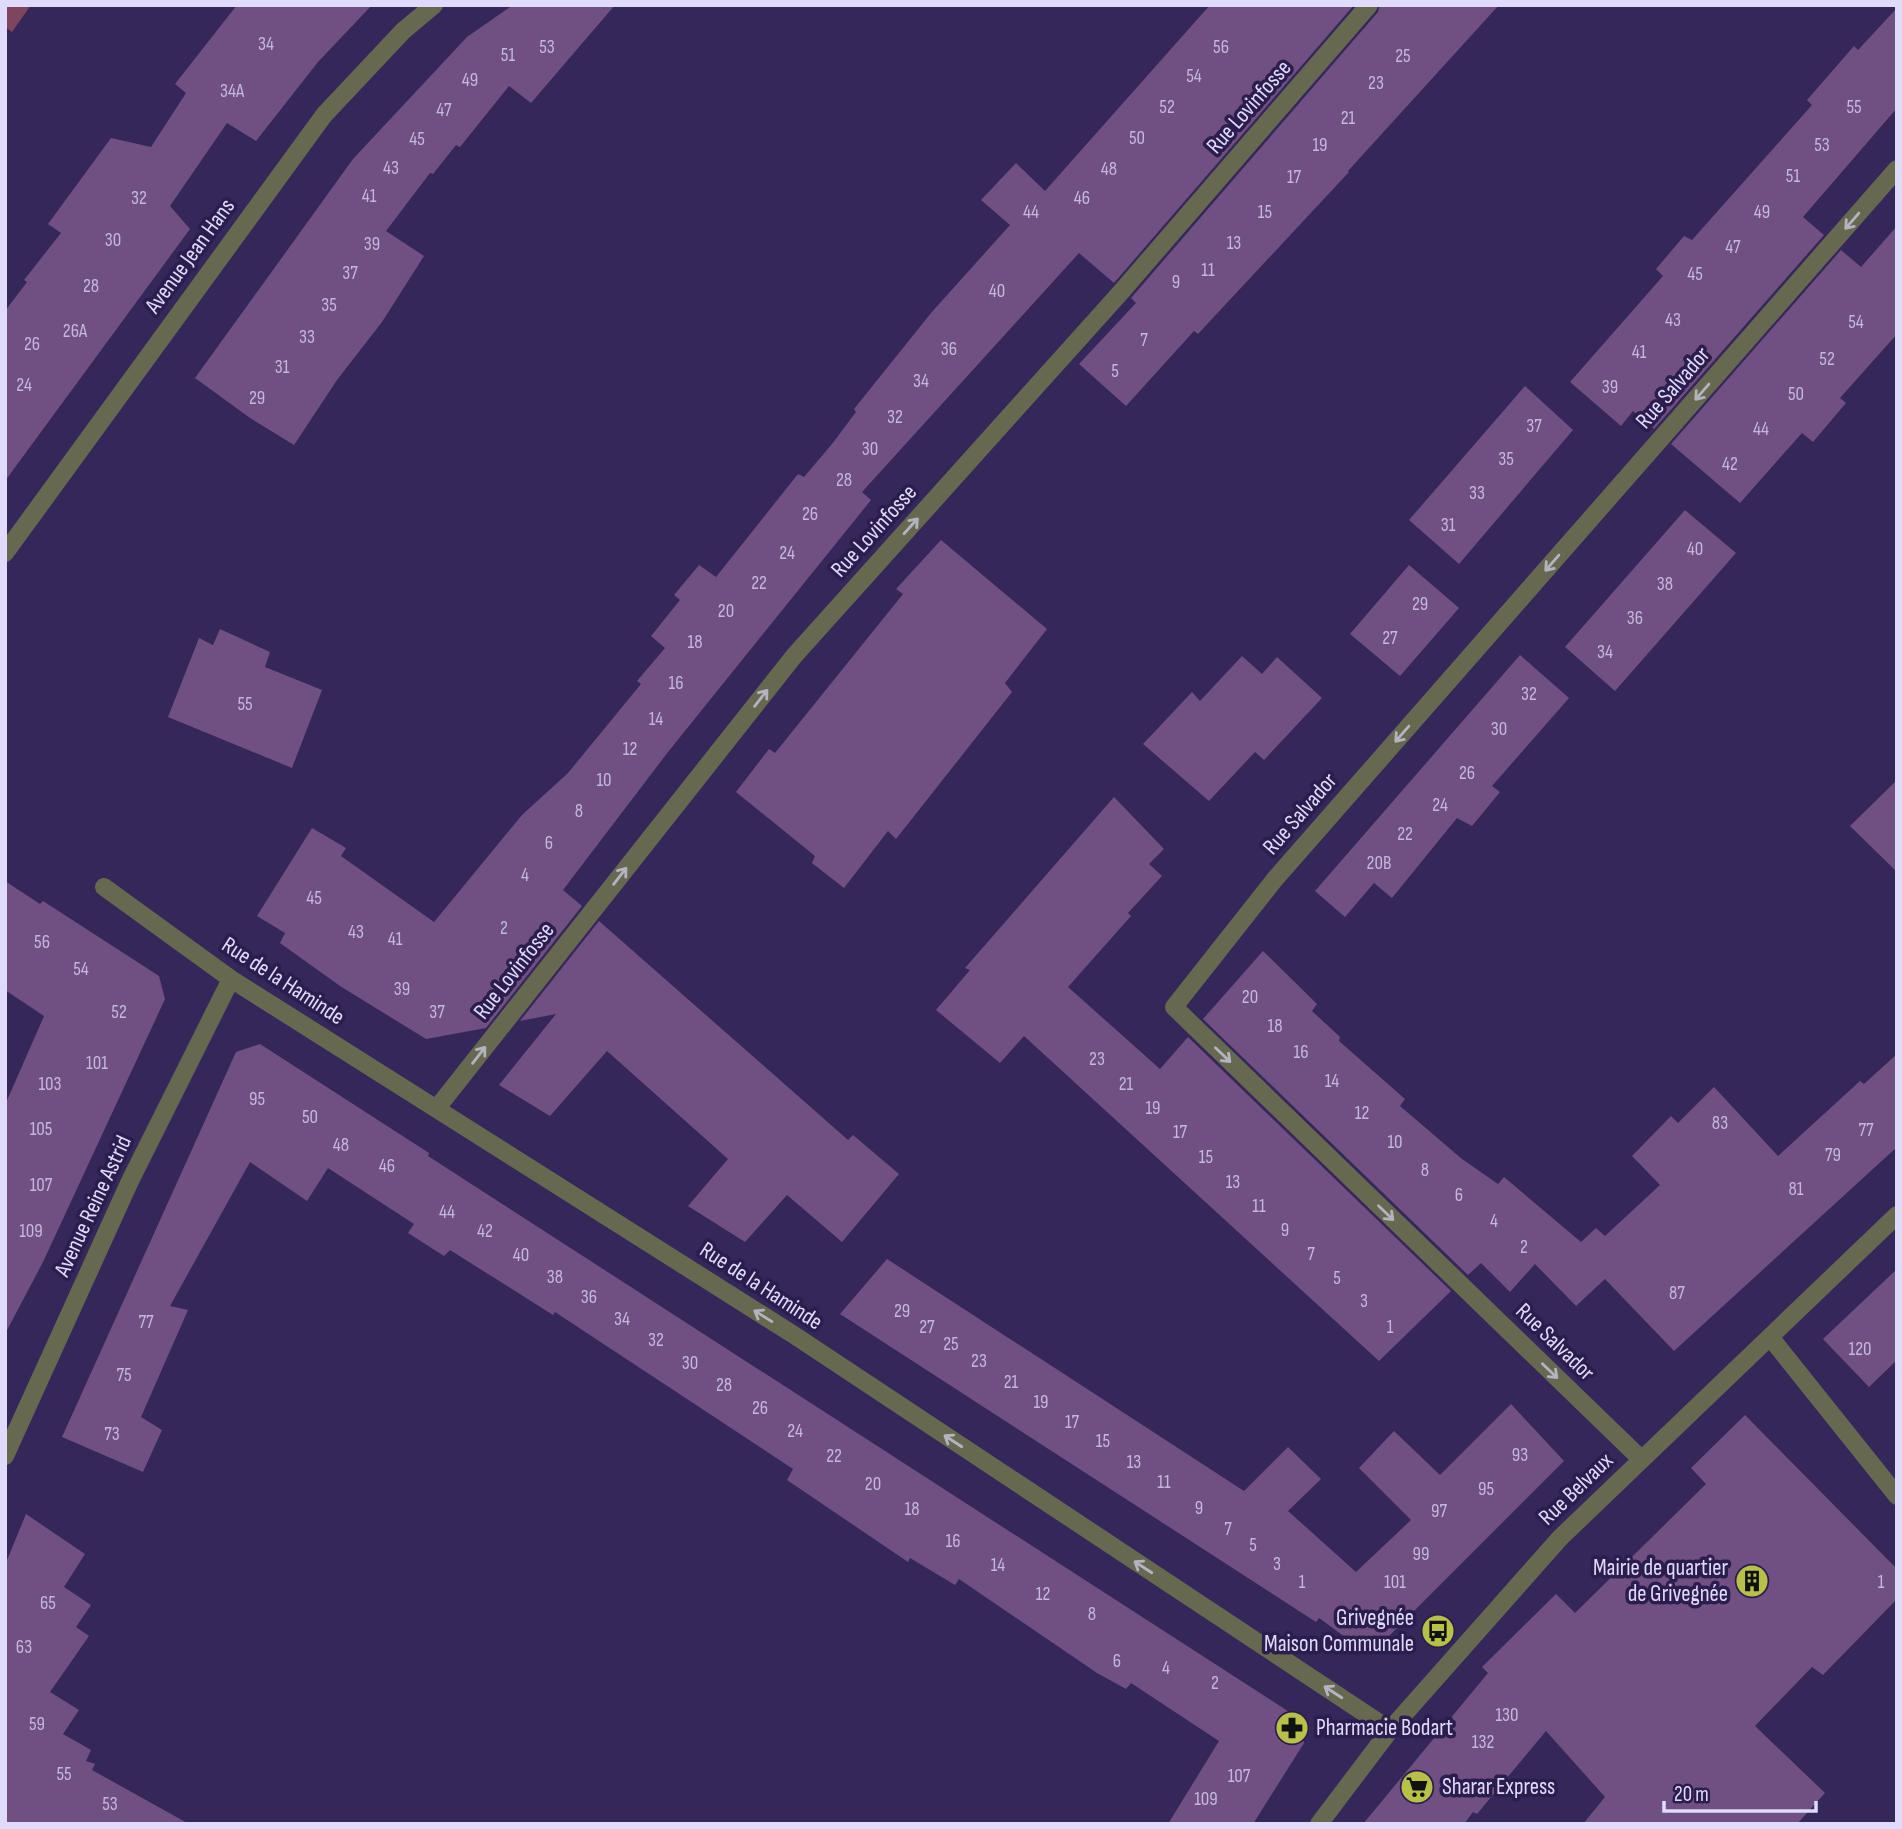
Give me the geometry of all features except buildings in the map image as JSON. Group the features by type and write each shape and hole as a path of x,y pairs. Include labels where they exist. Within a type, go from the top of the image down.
{"street":[{"name":"Avenue Jean Hans","path":"5,553 324,115 403,31 435,5"},
{"name":"Rue Lovinfosse","path":"437,1108 794,656 1111,303 1369,5"},
{"name":"Rue Salvador","path":"1641,1460 1174,1007 1275,879 1897,169"},
{"name":"Rue de la Haminde","path":"104,887 231,979 794,1335 1390,1730"},
{"name":"Avenue Reine Astrid","path":"5,1456 130,1181 231,979"},
{"name":"Rue Belvaux","path":"1319,1824 1390,1730 1560,1538 1897,1215"},
{"path":"1770,1337 1897,1496"}],"shaded area":[{"path":"5,5 31,5 12,32 5,27"}],"place":[{"name":"Mairie de quartier de Grivegnée","path":"1752,1581"},
{"name":"Grivegnée Maison Communale","path":"1438,1631"},
{"name":"Pharmacie Bodart","path":"1292,1728"},
{"name":"Sharar Express","path":"1417,1787"}]}
